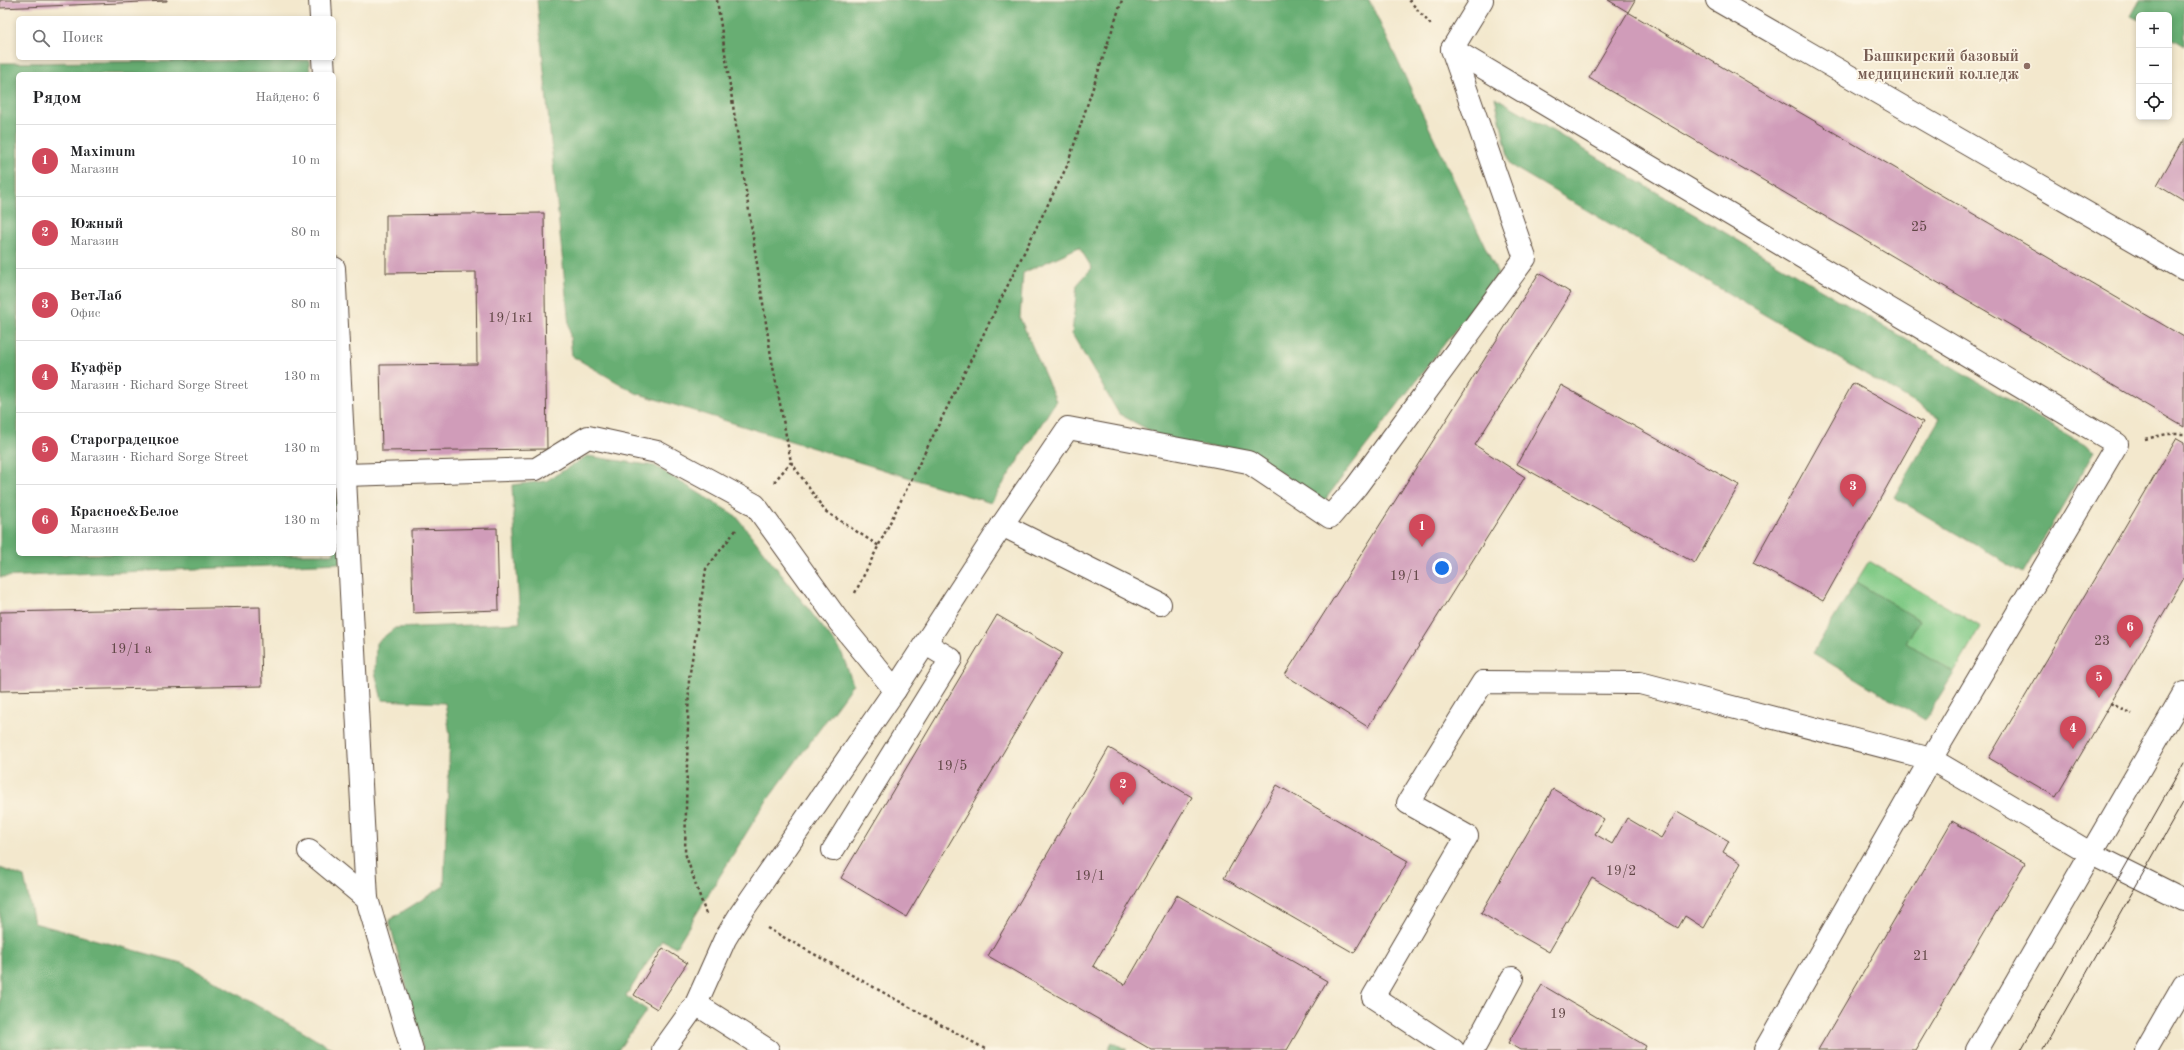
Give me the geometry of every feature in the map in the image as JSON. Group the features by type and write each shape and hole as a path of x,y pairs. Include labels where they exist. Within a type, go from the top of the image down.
{"street":[{"path":"320,0 321,16"},
{"path":"1452,49 1482,0"},
{"path":"1717,0 2184,269"},
{"path":"1452,49 2117,444 1931,760 1765,1050"},
{"path":"663,1050 696,1004 725,939 741,913 895,690 1002,525 1068,428 1248,462 1330,517 1356,487 1525,258 1452,49"},
{"path":"323,60 324,72"},
{"path":"336,306 368,899 412,1050"},
{"path":"345,475 536,469 588,437 656,452 755,505 840,623 895,690"},
{"path":"1002,525 1160,604"},
{"path":"833,850 951,659 926,644"},
{"path":"1453,1050 1373,997 1467,836 1408,803 1483,682 1640,683 1931,760 2090,853 2184,900"},
{"path":"1977,1050 2184,693"},
{"path":"309,851 368,899"},
{"path":"1473,1050 1512,978"},
{"path":"2146,1050 2184,984"},
{"path":"696,1004 768,1050"}],"path":[{"path":"717,0 772,356 791,462 825,512 879,546"},
{"path":"840,623 1068,166 1122,0"},
{"path":"2117,444 2167,434 2184,434"},
{"path":"725,939 709,924 685,854 688,679 706,569 755,505 791,462"},
{"path":"2110,703 2132,714"},
{"path":"741,913 987,1050"}],"green space":[{"path":"537,0 1369,0 1498,274 1321,505 1253,451 1173,443 1119,414 1072,334 1077,285 1092,268 1079,247 1023,273 1020,318 1056,401 991,503 636,393 572,356"},
{"path":"2140,0 2184,0 2184,46 2172,39 2172,12 2136,12 2136,18 2131,16"},
{"path":"309,60 310,72 16,72 16,556 336,556 336,474 342,563 0,577 0,63"},
{"path":"1495,97 2095,451 2023,573 1894,497 1940,418 1510,165"},
{"path":"587,456 655,466 736,516 841,651 853,684 763,806 676,947 662,940 626,996 647,1010 618,1050 423,1050 389,920 444,886 450,735 445,703 382,700 375,672 376,643 395,628 520,623 512,485 546,481"},
{"path":"1869,561 1981,627 1954,673 1906,643 1919,620 1856,582"},
{"path":"1856,582 1919,620 1906,643 1954,673 1925,720 1813,653"},
{"path":"0,868 24,877 34,923 185,964 334,1050 0,1050"},
{"path":"1112,1042 1127,1050 1108,1050"}],"building":[{"path":"0,0 167,0 167,1 0,8"},
{"path":"1608,0 1635,0 1628,12"},
{"path":"1628,12 2184,337 2184,427 1589,78"},
{"path":"2184,138 2184,201 2157,185"},
{"path":"544,213 547,449 382,451 380,365 477,364 476,272 386,273 386,215"},
{"path":"1539,273 1571,293 1475,445 1525,477 1368,727 1285,675"},
{"path":"1853,383 1923,422 1823,601 1753,563"},
{"path":"1561,385 1739,485 1695,563 1517,464"},
{"path":"2177,438 2184,442 2184,578 2056,797 1989,758"},
{"path":"497,528 499,610 413,613 411,530"},
{"path":"260,607 262,686 0,691 0,612"},
{"path":"997,615 1062,653 906,917 841,878"},
{"path":"1109,748 1192,797 1093,966 1125,985 1177,895 1327,981 1287,1050 1152,1050 988,956"},
{"path":"1277,785 1408,861 1354,953 1224,878"},
{"path":"1553,789 1604,819 1595,834 1612,844 1627,818 1661,838 1677,811 1729,841 1723,852 1741,863 1704,928 1685,916 1678,928 1592,878 1549,952 1481,913"},
{"path":"1952,821 2025,863 1915,1050 1818,1050"},
{"path":"663,948 687,963 657,1009 634,995"},
{"path":"1542,985 1646,1046 1644,1050 1520,1050 1508,1043"}],"tram line":[{"path":"2021,1050 2184,763"},
{"path":"2043,1050 2184,801"}],"place":[{"name":"Башкирский базовый медицинский колледж","path":"2027,66"},
{"name":"ВетЛаб","path":"1853,507"},
{"name":"Maximum","path":"1422,547"},
{"name":"Красное&Белое","path":"2130,648"},
{"name":"Староградецкое","path":"2099,698"},
{"name":"Куафёр","path":"2073,749"},
{"name":"Южный","path":"1123,805"}]}
